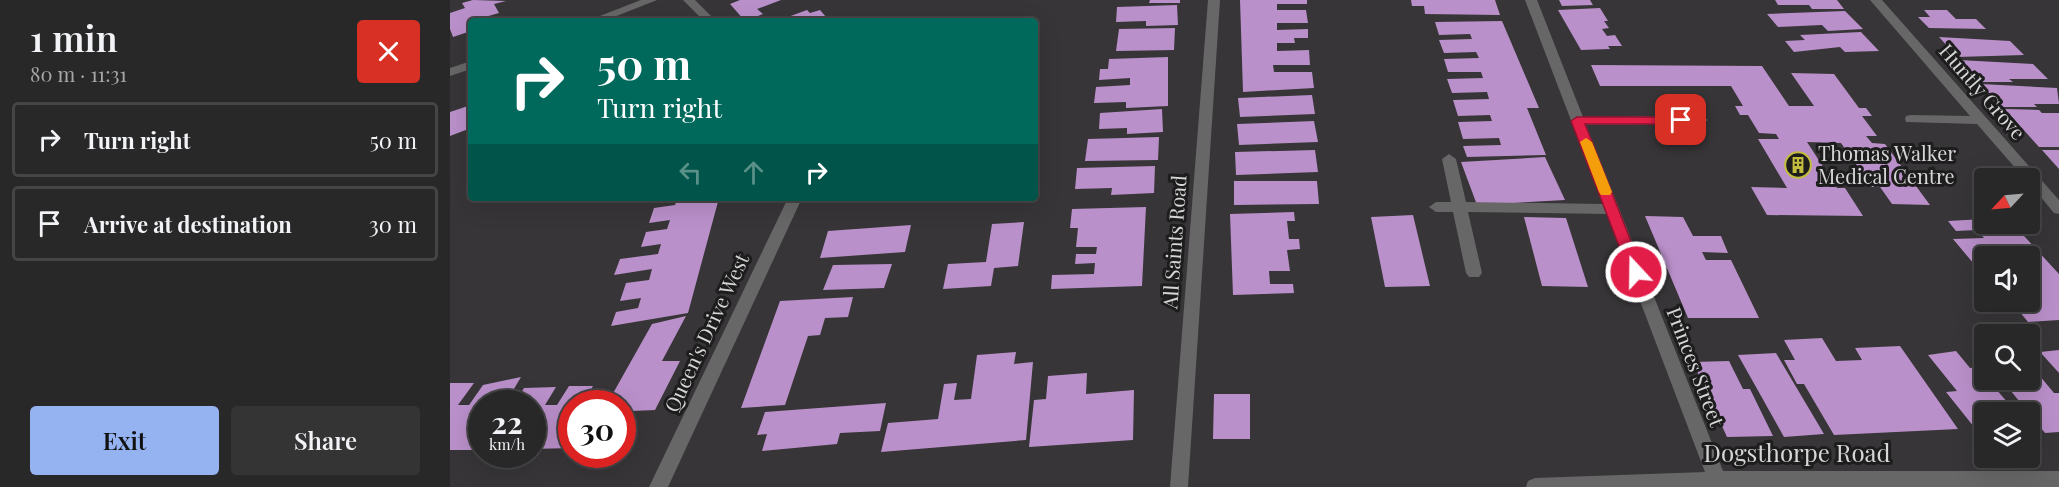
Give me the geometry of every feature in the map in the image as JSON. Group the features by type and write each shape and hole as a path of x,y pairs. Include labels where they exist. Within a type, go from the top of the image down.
{"street":[{"path":"601,18 651,0"},
{"path":"689,0 707,18"},
{"name":"All Saints Road","path":"1179,487 1214,0"},
{"name":"Princes Street","path":"1531,0 1717,480"},
{"name":"Huntly Grove","path":"1876,0 2059,209"},
{"path":"450,72 468,66"},
{"path":"1911,119 1982,120"},
{"path":"1577,121 1701,120"},
{"path":"1449,159 1474,273"},
{"name":"Queen's Drive West","path":"658,487 794,201"},
{"path":"1436,207 1612,209"},
{"name":"Dogsthorpe Road","path":"1535,487 1639,485 1717,480 1919,483 2059,480"}],"building":[{"path":"473,0 506,1 494,4 499,13 482,18 468,18 468,32 453,37 450,29 450,13 465,8 462,3"},
{"path":"740,0 781,0 757,9 763,14 753,18 742,18 730,4"},
{"path":"1150,0 1180,0 1180,3 1149,3"},
{"path":"1240,0 1307,0 1307,4 1277,4 1277,10 1306,10 1308,23 1277,23 1277,30 1308,29 1308,38 1294,38 1295,43 1277,43 1277,51 1309,50 1310,65 1273,65 1274,72 1312,72 1314,88 1243,92"},
{"path":"1411,0 1495,0 1500,15 1425,14 1424,6 1412,6"},
{"path":"1559,0 1590,0 1593,5 1562,6"},
{"path":"1775,0 1837,0 1844,9 1812,9 1809,5 1778,5"},
{"path":"1177,5 1178,25 1146,26 1146,21 1116,22 1117,7"},
{"path":"1600,8 1608,21 1604,21 1609,28 1602,29 1607,36 1615,35 1622,46 1608,46 1610,49 1581,50 1558,10"},
{"path":"807,10 810,13 820,10 826,17 824,18 785,18"},
{"path":"1924,10 1947,10 1956,19 1976,19 1986,29 1929,28 1918,17 1930,17"},
{"path":"1845,11 1863,29 1828,31 1822,25 1778,27 1767,14"},
{"path":"1502,21 1539,108 1527,108 1546,155 1467,157 1463,146 1501,145 1499,138 1463,139 1458,122 1492,121 1490,115 1458,116 1453,100 1489,99 1487,92 1452,93 1447,79 1483,78 1481,72 1448,72 1444,59 1479,58 1476,52 1444,53 1439,40 1472,39 1470,34 1439,35 1435,22"},
{"path":"1175,28 1174,50 1116,51 1119,29"},
{"path":"1861,32 1879,51 1845,52 1840,47 1794,52 1785,41 1805,40 1800,35"},
{"path":"1939,37 2010,41 2024,55 1957,57"},
{"path":"1168,57 1168,106 1126,108 1126,102 1094,103 1096,87 1130,85 1130,78 1099,80 1100,69 1108,69 1109,59"},
{"path":"1959,60 2033,64 2048,79 1979,82"},
{"name":"Thomas Walker Medical Centre","path":"1591,65 1762,66 1789,106 1814,106 1791,73 1834,74 1859,108 1866,108 1872,116 1862,116 1877,136 1866,136 1872,143 1885,144 1930,205 1892,204 1880,187 1872,187 1841,143 1807,142 1837,188 1845,188 1863,216 1767,215 1751,187 1787,188 1758,139 1779,139 1776,134 1759,133 1748,115 1740,115 1735,106 1743,106 1731,86 1600,86"},
{"path":"1981,84 2057,88 2059,104 2034,104 2037,107 2002,107"},
{"path":"1312,95 1315,114 1240,117 1238,98"},
{"path":"468,106 468,129 450,136 450,112"},
{"path":"1162,109 1163,132 1127,134 1127,128 1099,129 1100,113"},
{"path":"2005,109 2059,113 2059,147 2039,147"},
{"path":"1314,121 1318,142 1239,145 1237,124"},
{"path":"1159,137 1158,160 1085,161 1088,139"},
{"path":"1315,150 1318,172 1236,175 1235,152"},
{"path":"2042,150 2059,150 2059,169"},
{"path":"1545,157 1565,200 1477,205 1461,162"},
{"path":"1155,166 1154,193 1111,195 1112,188 1075,189 1077,168"},
{"path":"1234,181 1317,181 1319,204 1234,205"},
{"path":"677,201 718,201 688,313 611,326 616,312 638,308 641,298 620,301 626,283 649,280 652,269 614,275 620,259 658,254 661,244 641,247 646,232 667,229 670,220 649,223 654,208 675,205"},
{"path":"1146,207 1142,286 1051,289 1052,275 1094,274 1095,263 1075,264 1076,254 1096,254 1097,247 1076,247 1078,228 1070,228 1072,209"},
{"path":"1294,212 1295,221 1287,221 1289,239 1299,239 1300,249 1287,250 1290,271 1269,271 1270,284 1293,284 1294,293 1233,295 1230,214"},
{"path":"1413,215 1430,286 1385,287 1371,217"},
{"path":"1645,216 1683,217 1693,236 1721,236 1728,253 1702,252 1706,260 1731,260 1759,318 1688,318"},
{"path":"1524,217 1566,218 1588,287 1542,286"},
{"path":"1974,220 1974,230 1956,231 1948,221"},
{"path":"1024,222 1018,266 994,268 991,286 943,289 948,264 986,262 992,224"},
{"path":"911,225 905,252 820,258 828,231"},
{"path":"1980,234 2022,234 2033,246 1974,246 1974,264 1953,239 1984,238"},
{"path":"2040,253 2059,274 2059,320 2028,322 2020,312 2040,312"},
{"path":"892,264 884,288 823,290 833,265"},
{"path":"853,297 848,317 825,318 820,335 808,336 785,405 741,408 780,301"},
{"path":"686,316 662,361 680,361 655,410 636,411 636,390 615,390 652,324"},
{"path":"1822,338 1836,361 1862,360 1855,348 1900,346 1958,429 1834,435 1804,384 1797,384 1784,360 1795,360 1784,340"},
{"path":"2059,350 2059,373 2040,352"},
{"path":"1956,351 1970,368 1974,367 1974,390 1997,390 2007,402 1974,402 1974,427 1946,392 1957,391 1928,355"},
{"path":"1016,352 1014,364 1033,362 1026,440 881,452 888,423 938,419 944,384 957,383 954,400 971,399 977,355"},
{"path":"1776,353 1824,434 1784,437 1738,355"},
{"path":"1729,361 1743,389 1750,389 1773,436 1727,437 1693,362"},
{"path":"1087,373 1086,394 1134,390 1133,440 1029,447 1034,400 1046,399 1048,376"},
{"path":"2040,376 2054,393 2059,393 2059,432 2045,433 2040,427 2040,402 2020,402 2010,390 2040,390"},
{"path":"521,377 513,390 480,390 483,385"},
{"path":"450,383 474,383 458,405 468,405 468,450 450,450"},
{"path":"569,386 593,386 591,390 566,390"},
{"path":"556,387 546,403 546,390 523,390 524,388"},
{"path":"1214,394 1250,394 1250,439 1213,439"},
{"path":"558,403 558,448 546,449 546,405"},
{"path":"886,403 880,431 840,433 837,444 762,451 767,434 757,435 765,412"}],"slow traffic":[{"path":"1586,142 1605,192"}],"place":[{"name":"Thomas Walker Medical Centre","path":"1798,165"}],"route":[{"path":"1636,272 1577,121 1681,120"}]}
